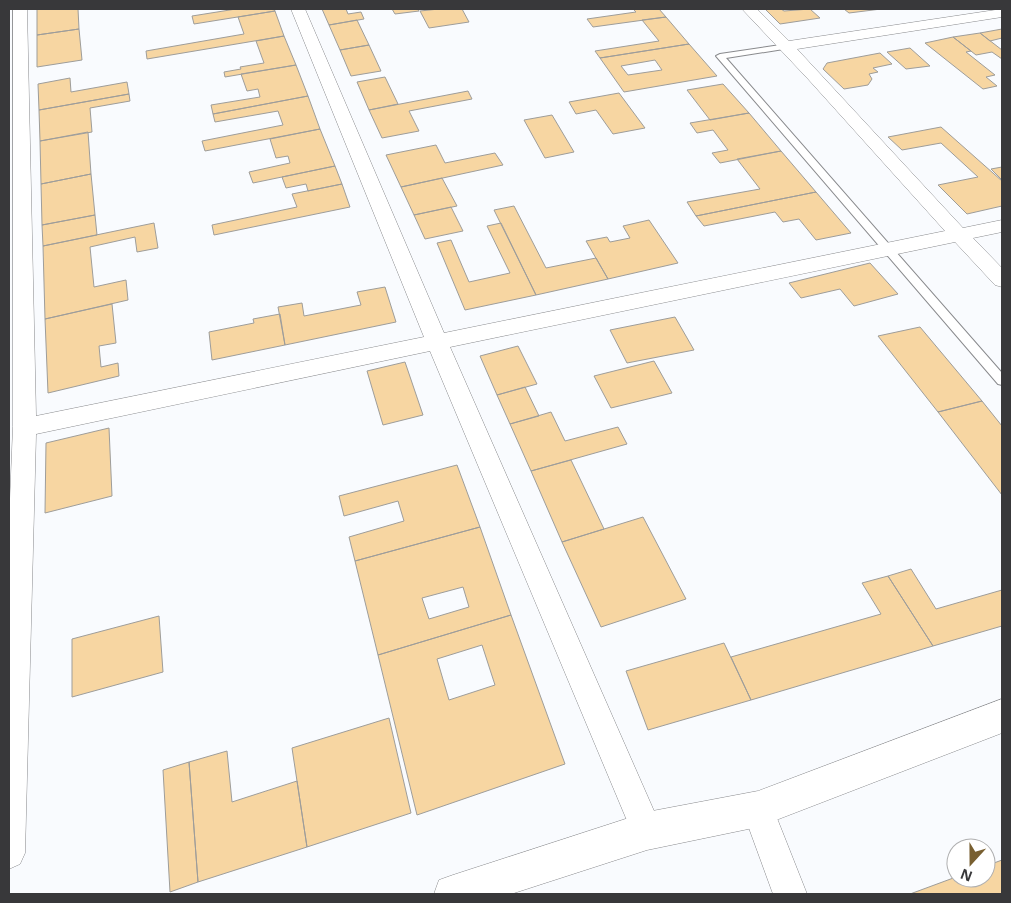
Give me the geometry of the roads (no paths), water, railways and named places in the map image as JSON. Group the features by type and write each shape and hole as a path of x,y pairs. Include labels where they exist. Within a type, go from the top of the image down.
{"street":[{"path":"9,853 25,428 20,9"},
{"path":"298,9 438,342 648,830"},
{"path":"749,9 787,46 958,235 1002,280"},
{"path":"787,46 1002,13"},
{"path":"25,428 1002,226"},
{"path":"453,894 648,830 758,809 1002,716"},
{"path":"758,809 790,894"}],"lane":[{"path":"787,46 720,56 1002,381"}]}
